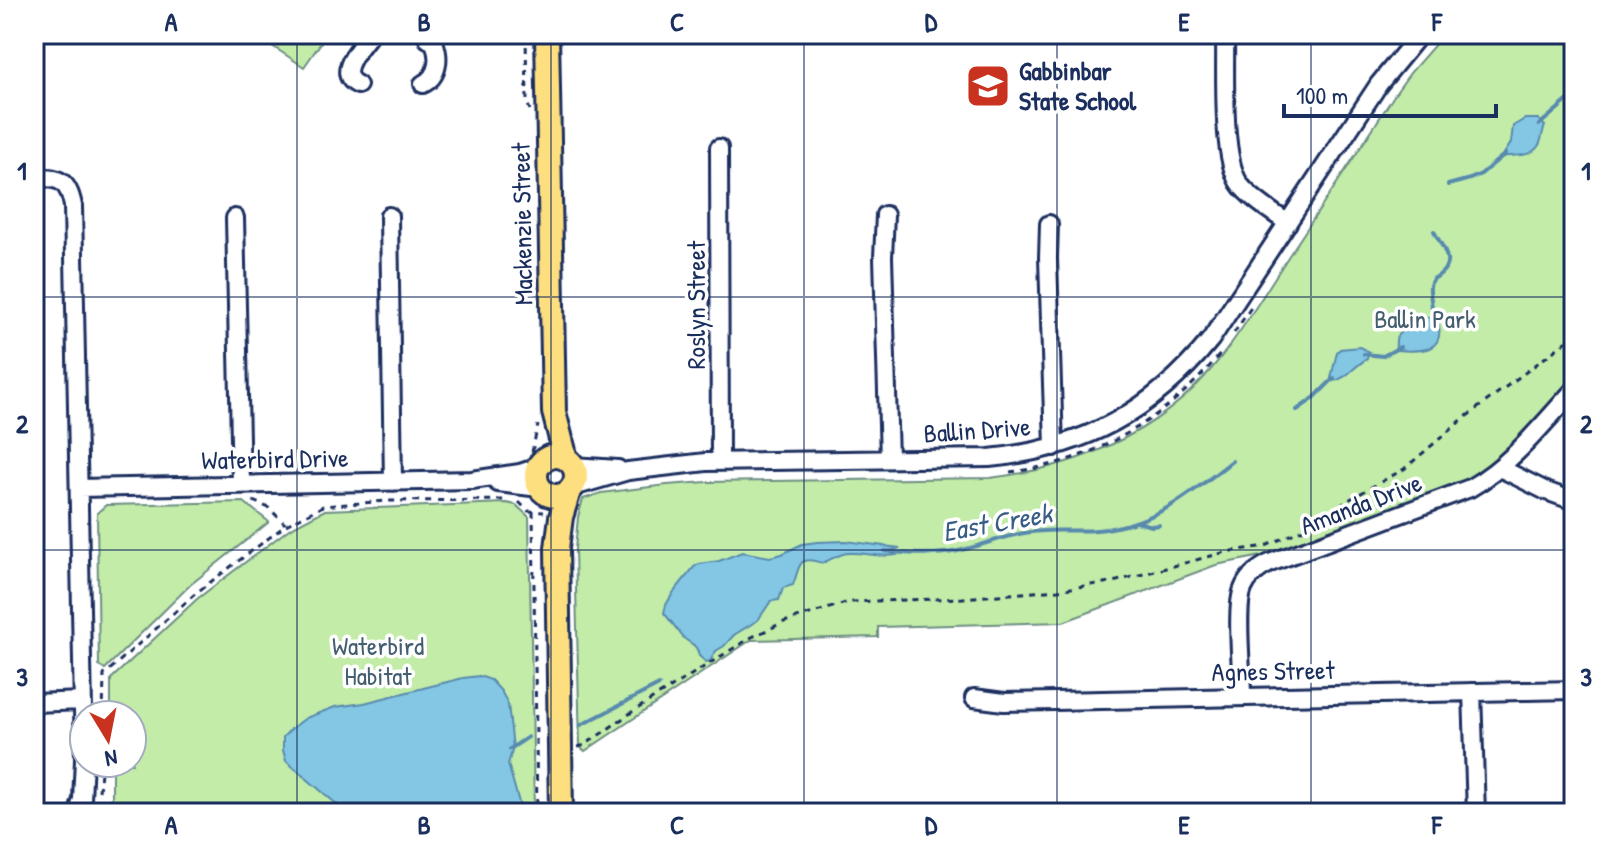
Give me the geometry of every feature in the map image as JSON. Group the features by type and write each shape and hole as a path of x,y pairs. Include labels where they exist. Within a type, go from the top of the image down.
{"main road":[{"name":"Mackenzie Street","path":"547,34 553,483 561,517 557,548 561,813"}],"street":[{"path":"358,85 348,78 347,71 370,34"},
{"path":"1225,34 1228,144 1233,169 1240,186 1288,223"},
{"name":"Ballin Drive","path":"553,483 683,464 989,458 1054,447 1127,416 1181,374 1211,339 1379,84 1420,34"},
{"path":"423,84 435,75 437,66 437,46 428,39"},
{"name":"Roslyn Street","path":"719,148 720,462"},
{"path":"34,177 50,177 65,183 73,206 81,699"},
{"path":"885,215 883,257 889,459"},
{"path":"389,216 393,482"},
{"path":"235,218 244,491"},
{"path":"1049,224 1054,447"},
{"name":"Amanda Drive","path":"1242,696 1240,603 1247,582 1257,571 1270,563 1470,488 1500,468 1574,390"},
{"path":"1500,468 1574,501"},
{"name":"Waterbird Drive","path":"79,488 244,491 393,482 472,480 553,483"},
{"name":"Agnes Street","path":"974,698 1004,702 1574,690"},
{"path":"1472,692 1476,813"},
{"path":"34,703 68,702"},
{"path":"78,813 83,779"}],"path":[{"path":"526,34 527,102 531,121"},
{"path":"574,748 585,745 750,638 784,622 849,602 963,598 1058,590 1117,581 1226,552 1266,546 1323,520 1345,502 1404,469 1463,419 1574,336"},
{"path":"103,699 104,675 196,593 286,525 323,506 386,501 515,500 528,511 553,483"},
{"path":"537,813 553,483"},
{"path":"244,491 269,508 286,525"}],"green space":[{"path":"254,34 327,34 304,67"},
{"name":"Ballin Park","path":"1444,34 1574,34 1574,378 1503,453 1452,486 1267,555 1216,565 1063,622 878,627 878,637 751,640 585,751 580,747 575,549 583,499 601,493 707,482 990,478 1052,466 1083,456 1140,429 1191,391 1213,367 1252,313 1395,94"},
{"path":"244,502 269,522 190,585 105,669 99,666 97,513 106,505"},
{"name":"Waterbird Habitat","path":"506,503 516,505 529,517 534,813 108,813 112,779 148,779 148,699 111,699 111,679 197,599 289,529 325,510"}],"water":[{"path":"1525,119 1538,119 1545,126 1539,145 1527,154 1502,157 1511,143 1513,126"},
{"path":"1427,317 1437,317 1439,338 1435,344 1423,350 1396,350 1397,336"},
{"path":"1360,347 1369,352 1367,359 1333,381 1337,352"},
{"path":"845,541 900,548 888,551 896,555 848,553 822,563 804,561 793,585 783,588 779,600 771,601 758,620 734,635 710,661 706,662 699,656 695,646 685,639 664,613 673,593 699,564 719,561 742,552 770,557 802,544"},
{"path":"479,676 491,680 508,704 513,748 508,764 520,813 347,813 286,761 283,737 306,718 335,707"}],"waterway":[{"name":"East Creek","path":"1539,125 1574,95"},
{"name":"East Creek","path":"1448,185 1481,174 1505,154"},
{"name":"East Creek","path":"1432,319 1430,284 1447,265 1444,249 1434,231"},
{"name":"East Creek","path":"1364,354 1383,356 1400,347"},
{"name":"East Creek","path":"1297,410 1334,378"},
{"name":"East Creek","path":"885,551 940,554 1033,532 1117,527 1170,506 1232,461"},
{"path":"1137,522 1159,525"},
{"name":"East Creek","path":"581,725 659,685"},
{"name":"East Creek","path":"510,749 528,737"}],"place":[{"name":"Gabbinbar State School","path":"988,86"}]}
